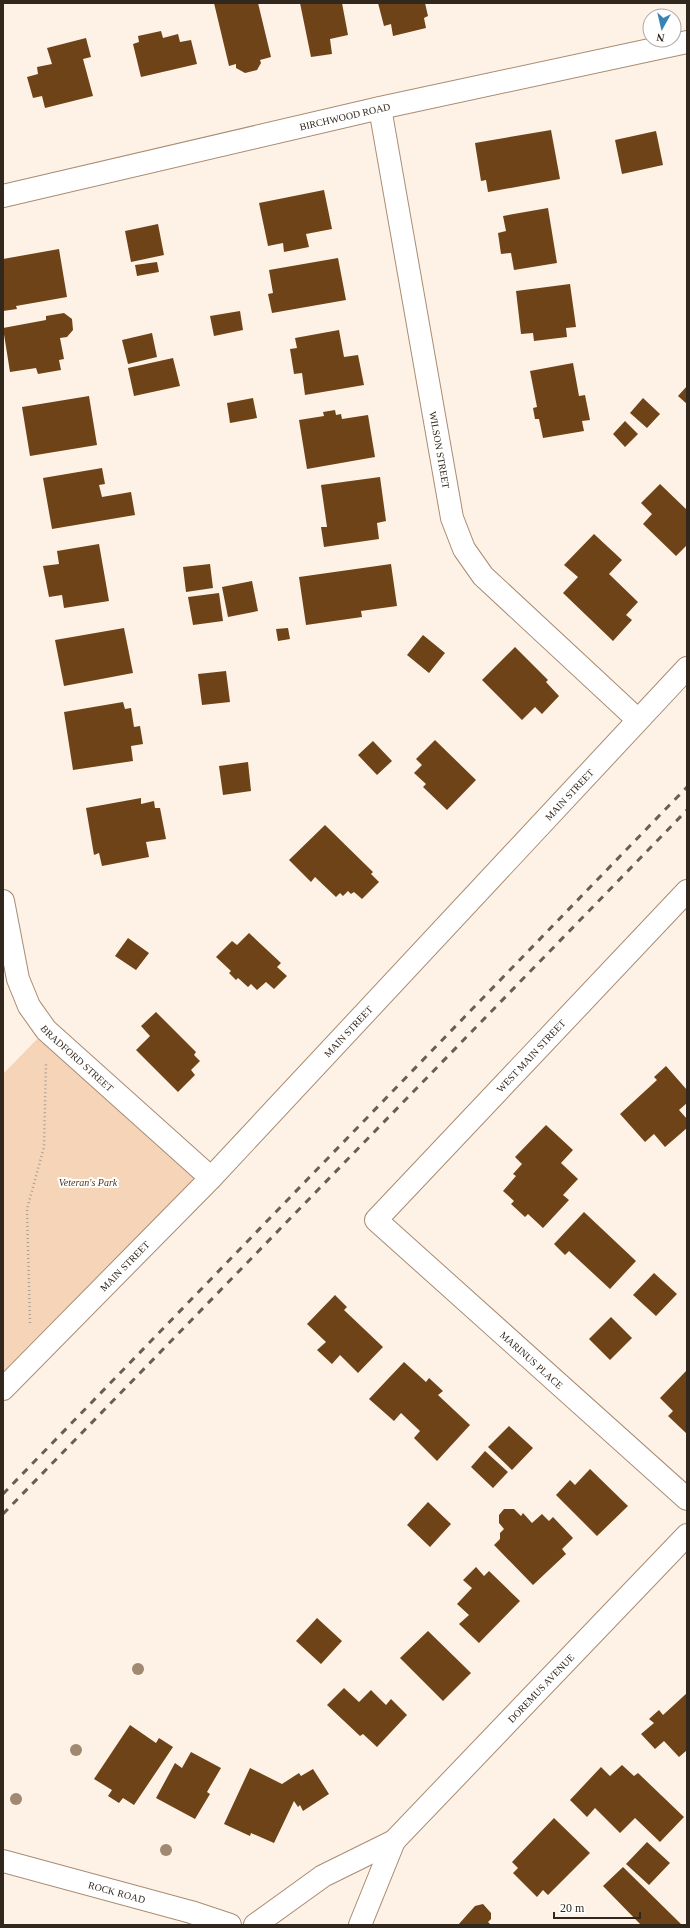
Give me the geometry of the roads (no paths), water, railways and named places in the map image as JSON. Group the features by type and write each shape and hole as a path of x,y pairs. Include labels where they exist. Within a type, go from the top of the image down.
{"street":[{"name":"BIRCHWOOD ROAD","path":"3,196 380,108 687,42"},
{"name":"WILSON STREET","path":"380,108 452,518 464,549 483,576 638,720"},
{"name":"MAIN STREET","path":"3,1389 211,1178 687,668"},
{"name":"WEST MAIN STREET","path":"376,1220 687,891"},
{"name":"BRADFORD STREET","path":"3,901 18,979 29,1006 46,1030 211,1178"},
{"name":"MARINUS PLACE","path":"376,1220 687,1500"},
{"name":"DOREMUS AVENUE","path":"255,1925 323,1876 394,1841 687,1535"},
{"name":"DOREMUS AVENUE","path":"360,1925 394,1841"},
{"name":"ROCK ROAD","path":"3,1861 191,1912 230,1925"}],"railway":[{"path":"3,1494 687,787"},
{"path":"3,1514 687,810"}],"park label":[{"name":"Veteran's Park","path":"88,1182"}]}
